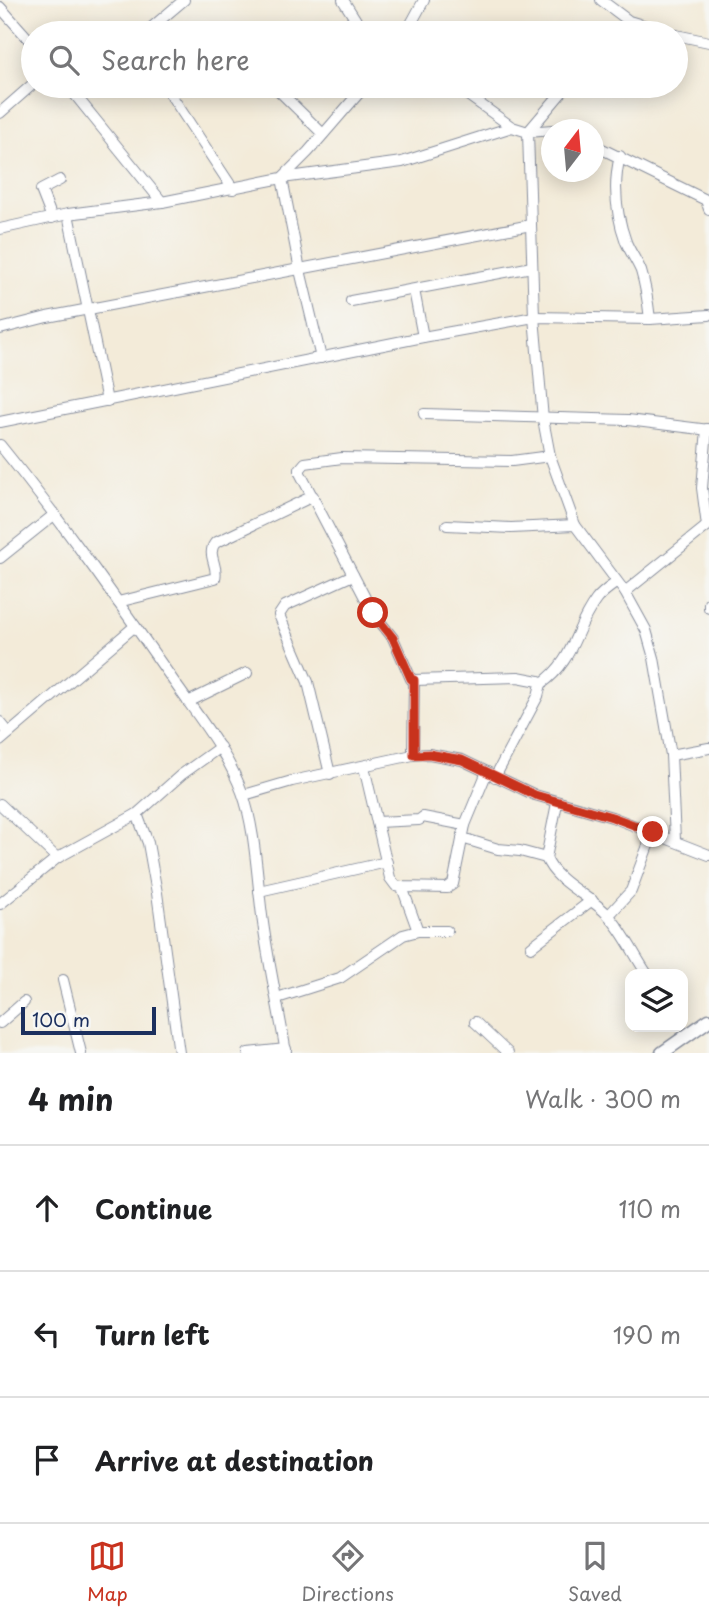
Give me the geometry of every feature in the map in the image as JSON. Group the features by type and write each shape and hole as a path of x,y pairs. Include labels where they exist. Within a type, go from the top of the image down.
{"street":[{"path":"159,21 184,0"},
{"path":"343,0 356,21"},
{"path":"413,21 424,0"},
{"path":"601,0 632,21"},
{"path":"0,7 21,31"},
{"path":"688,38 709,42"},
{"path":"0,113 21,95"},
{"path":"78,98 162,202"},
{"path":"173,98 233,189"},
{"path":"286,98 323,134"},
{"path":"282,178 354,98"},
{"path":"472,98 512,127 527,132 541,131"},
{"path":"557,98 527,132 534,317 543,419 550,456 576,525 625,592 646,630 654,658 671,755 676,840"},
{"path":"0,229 68,214 162,202 282,178 402,162 512,127"},
{"path":"604,149 708,202"},
{"path":"620,156 615,174 616,198 627,244 640,268 648,295 650,319"},
{"path":"282,178 321,358"},
{"path":"52,218 41,190 60,180"},
{"path":"68,214 107,401"},
{"path":"0,329 47,317 531,225"},
{"path":"351,301 532,267"},
{"path":"414,290 424,337"},
{"path":"0,422 534,317 650,319 709,315"},
{"path":"424,414 628,420 708,430 702,488 708,527 625,592"},
{"path":"0,445 55,514 220,747 244,795 255,855 263,926 286,1051 248,1053"},
{"path":"541,684 518,677 411,679 393,638 373,613 300,469 305,463 354,458 512,461 550,456"},
{"path":"118,602 215,578 217,573 211,552 215,543 313,496"},
{"path":"0,558 55,514"},
{"path":"447,526 511,528 576,525"},
{"path":"330,774 308,682 279,615 285,606 353,575"},
{"path":"364,767 393,884 402,887 451,887 465,825 491,775 538,696 541,684 556,673 566,660 597,598 617,582"},
{"path":"709,603 709,608"},
{"path":"0,741 135,626"},
{"path":"188,702 247,673"},
{"path":"414,680 414,755"},
{"path":"0,722 9,733"},
{"path":"0,904 57,858 137,814 181,775 220,747"},
{"path":"671,755 709,748"},
{"path":"244,795 292,781 429,754 462,760 557,803 612,817 709,855"},
{"path":"557,803 546,858 551,869 609,915 643,969"},
{"path":"0,804 57,858"},
{"path":"137,814 148,843 157,893 178,1053"},
{"path":"377,822 419,820 423,817 465,825"},
{"path":"609,915 631,891 653,832"},
{"path":"461,838 498,849 546,858"},
{"path":"259,891 387,862"},
{"path":"402,887 418,931"},
{"path":"531,947 592,900"},
{"path":"277,998 340,978 386,944 404,935 418,931 447,931"},
{"path":"63,980 81,1053"},
{"path":"0,1023 24,1002"},
{"path":"688,1029 709,1020"},
{"path":"475,1022 508,1053"},
{"path":"662,1053 682,1032"}],"route":[{"path":"373,613 393,638 411,679 414,680 414,755 429,754 462,760 535,795 653,832"}]}
